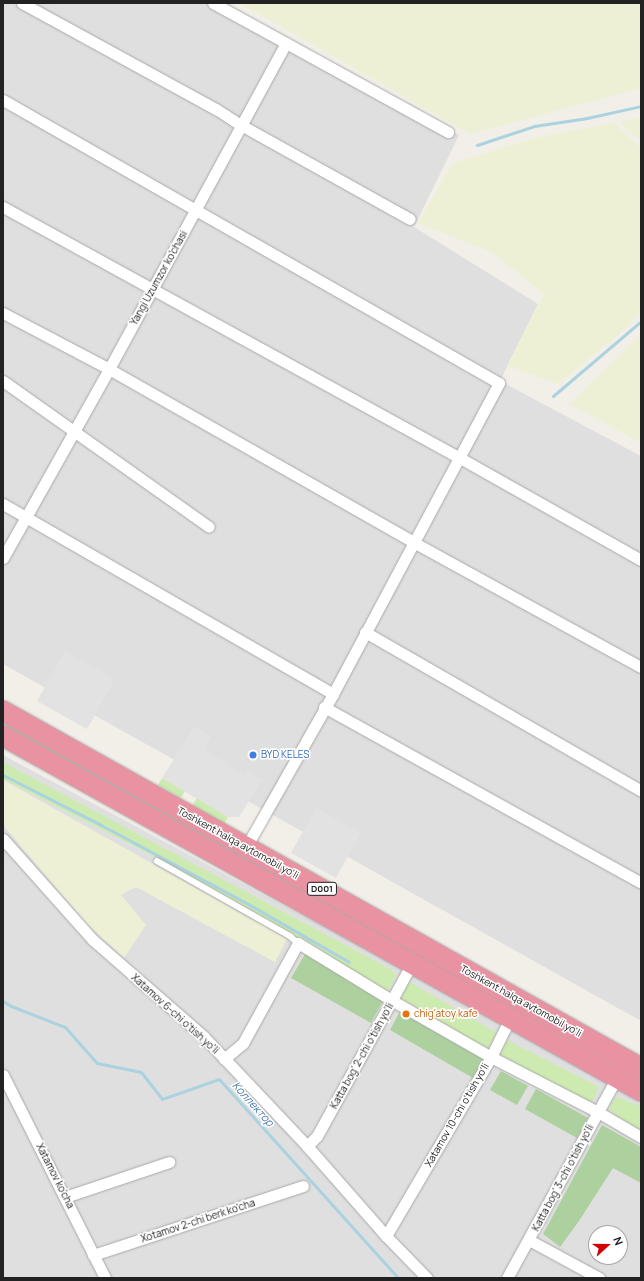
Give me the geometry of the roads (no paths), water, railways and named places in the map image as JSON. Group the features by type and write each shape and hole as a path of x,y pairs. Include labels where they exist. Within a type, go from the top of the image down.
{"highway":[{"name":"Toshkent halqa avtomobil yo'li","path":"3,711 520,1000 639,1063"},
{"name":"Toshkent halqa avtomobil yo'li","path":"3,736 641,1091"},
{"path":"510,1018 520,1000"}],"street":[{"path":"22,3 216,109 241,125 410,219"},
{"path":"214,3 448,132"},
{"name":"Yangi Uzumzor ko'chasi","path":"3,558 196,211 286,43"},
{"path":"3,100 499,383 415,543 365,632 333,694 324,707 246,847"},
{"path":"3,208 152,288 641,560"},
{"path":"3,312 109,369 415,543 641,667"},
{"path":"3,381 209,527"},
{"path":"3,504 333,694"},
{"path":"365,632 641,791"},
{"path":"324,707 641,883"},
{"name":"Xatamov 6-chi o'tish yo'li","path":"3,839 93,940 204,1037 307,1146 386,1236 427,1278"},
{"path":"224,1059 243,1043 298,943 392,1001 491,1057 510,1018"},
{"name":"Katta bog' 2-chi o'tish yo'li","path":"307,1146 316,1136 412,963"},
{"name":"Xatamov 10-chi o'tish yo'li","path":"386,1236 491,1057 598,1112 641,1137"},
{"name":"Xatamov ko'cha","path":"3,1075 105,1278"},
{"name":"Katta bog' 3-chi o'tish yo'li","path":"507,1278 617,1078"},
{"path":"65,1197 169,1162"},
{"name":"Xotamov 2-chi berk ko'cha","path":"93,1256 303,1186"},
{"path":"529,1240 599,1278"}],"lane":[{"path":"157,861 290,936 298,943"}],"waterway":[{"path":"477,145 534,126 587,118 641,106"},
{"path":"553,396 641,321"},
{"path":"3,775 101,825 243,901 349,962"},
{"name":"Коллектор","path":"3,1001 11,1006 65,1027 97,1063 141,1072 162,1099 219,1079 398,1278"}],"place":[{"name":"BYD KELES","path":"253,755"},
{"name":"chig'atoy kafe","path":"406,1014"}]}
